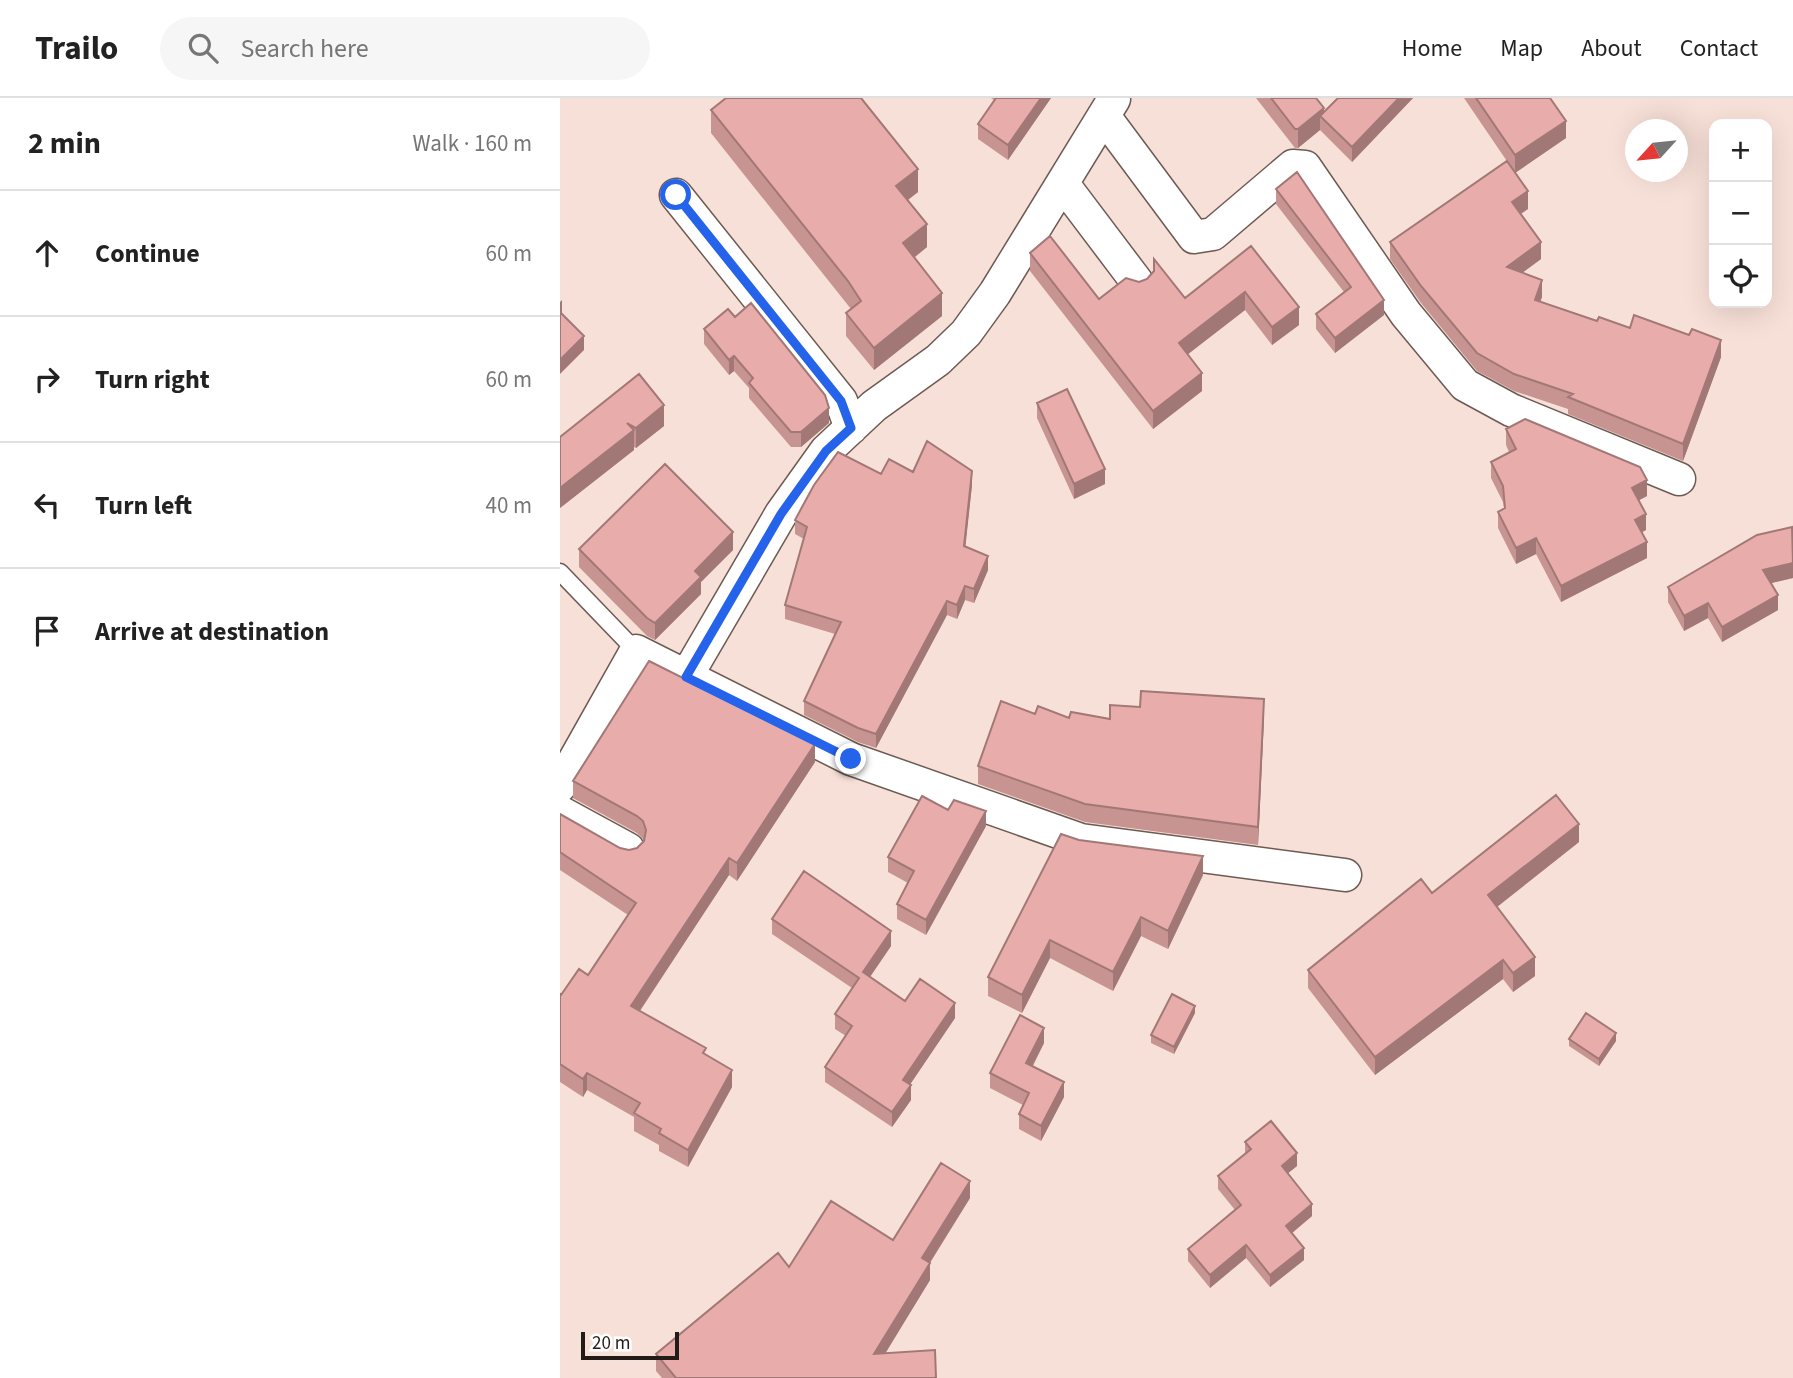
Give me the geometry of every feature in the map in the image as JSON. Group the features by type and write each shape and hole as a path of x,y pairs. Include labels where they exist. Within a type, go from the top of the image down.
{"street":[{"path":"686,677 781,514 826,451 874,406 938,360 966,333 995,293 1110,107 1194,237 1213,234 1293,166 1304,167 1406,314 1465,385 1511,410 1679,479"},
{"path":"1063,184 1137,282"},
{"path":"676,195 841,401 851,428"},
{"path":"560,786 636,651 851,759 1081,840 1345,875"},
{"path":"560,812 628,849"}],"lane":[{"path":"560,572 636,651"}],"building":[{"path":"726,98 861,98 918,169 896,186 927,224 903,243 942,293 874,348 846,313 861,301 848,281 711,110"},
{"path":"996,98 1041,98 1008,145 978,124"},
{"path":"1271,98 1316,98 1324,108 1295,129"},
{"path":"1338,98 1399,98 1352,147 1320,116"},
{"path":"1476,98 1550,98 1566,121 1515,155"},
{"path":"1507,161 1528,191 1512,202 1541,242 1507,267 1542,280 1535,300 1597,321 1599,317 1630,328 1634,315 1689,335 1692,329 1721,340 1683,444 1568,397 1573,394 1514,374 1477,353 1421,286 1390,242"},
{"path":"1297,172 1384,300 1335,338 1316,314 1351,287 1276,189"},
{"path":"1050,236 1099,299 1126,278 1139,282 1147,279 1154,271 1154,259 1185,298 1251,246 1299,307 1272,327 1245,292 1179,343 1202,373 1153,411 1030,253"},
{"path":"751,303 825,395 829,408 801,432 791,432 749,383 753,378 734,356 729,360 704,329 728,309 735,317"},
{"path":"560,312 584,336 560,360"},
{"path":"639,374 664,405 636,428 627,423 634,430 560,488 560,437"},
{"path":"1067,389 1105,469 1074,484 1037,403"},
{"path":"1525,419 1640,467 1647,480 1632,488 1646,514 1635,520 1647,542 1561,586 1536,538 1516,548 1498,512 1505,508 1503,486 1491,462 1516,449 1506,429"},
{"path":"927,441 972,471 964,546 988,556 974,589 965,586 957,605 947,601 876,734 804,701 841,622 785,605 807,527 795,520 814,485 838,452 881,474 889,459 913,472"},
{"path":"665,464 733,532 695,571 701,577 655,623 579,549"},
{"path":"1792,527 1793,563 1763,570 1778,595 1722,627 1708,603 1684,616 1668,587 1757,535"},
{"path":"649,661 815,744 737,863 729,858 631,1006 706,1048 703,1053 732,1070 688,1150 659,1133 661,1129 634,1113 640,1103 587,1073 583,1079 560,1064 560,994 579,969 588,975 636,903 560,852 560,814 620,848 637,848 644,841 646,830 643,821 573,781"},
{"path":"1141,691 1264,699 1258,827 1085,804 978,766 1001,701 1035,714 1038,706 1069,718 1071,712 1110,719 1110,705 1140,707"},
{"path":"1556,795 1579,824 1488,895 1535,957 1513,973 1503,960 1375,1057 1308,970 1421,879 1432,893"},
{"path":"922,796 948,810 954,800 986,811 926,920 897,904 914,871 888,857"},
{"path":"1061,834 1079,840 1203,856 1168,931 1141,917 1113,972 1050,940 1022,995 988,977"},
{"path":"804,871 891,931 863,972 905,1001 920,979 955,1003 903,1080 911,1085 892,1112 825,1067 852,1026 835,1014 859,978 772,919"},
{"path":"1172,994 1195,1006 1174,1047 1151,1035"},
{"path":"1586,1013 1616,1033 1599,1059 1569,1039"},
{"path":"1020,1015 1044,1028 1026,1063 1064,1082 1041,1126 1019,1114 1029,1093 990,1073"},
{"path":"1271,1121 1297,1153 1282,1166 1312,1204 1286,1226 1304,1248 1270,1275 1246,1245 1210,1275 1188,1249 1241,1205 1218,1176 1251,1149 1245,1142"},
{"path":"941,1163 970,1181 922,1258 930,1263 874,1354 935,1350 936,1378 676,1378 656,1354 778,1253 789,1267 831,1201 893,1240"}],"route":[{"path":"676,195 841,401 851,428 826,451 781,514 686,677 851,759"}]}
